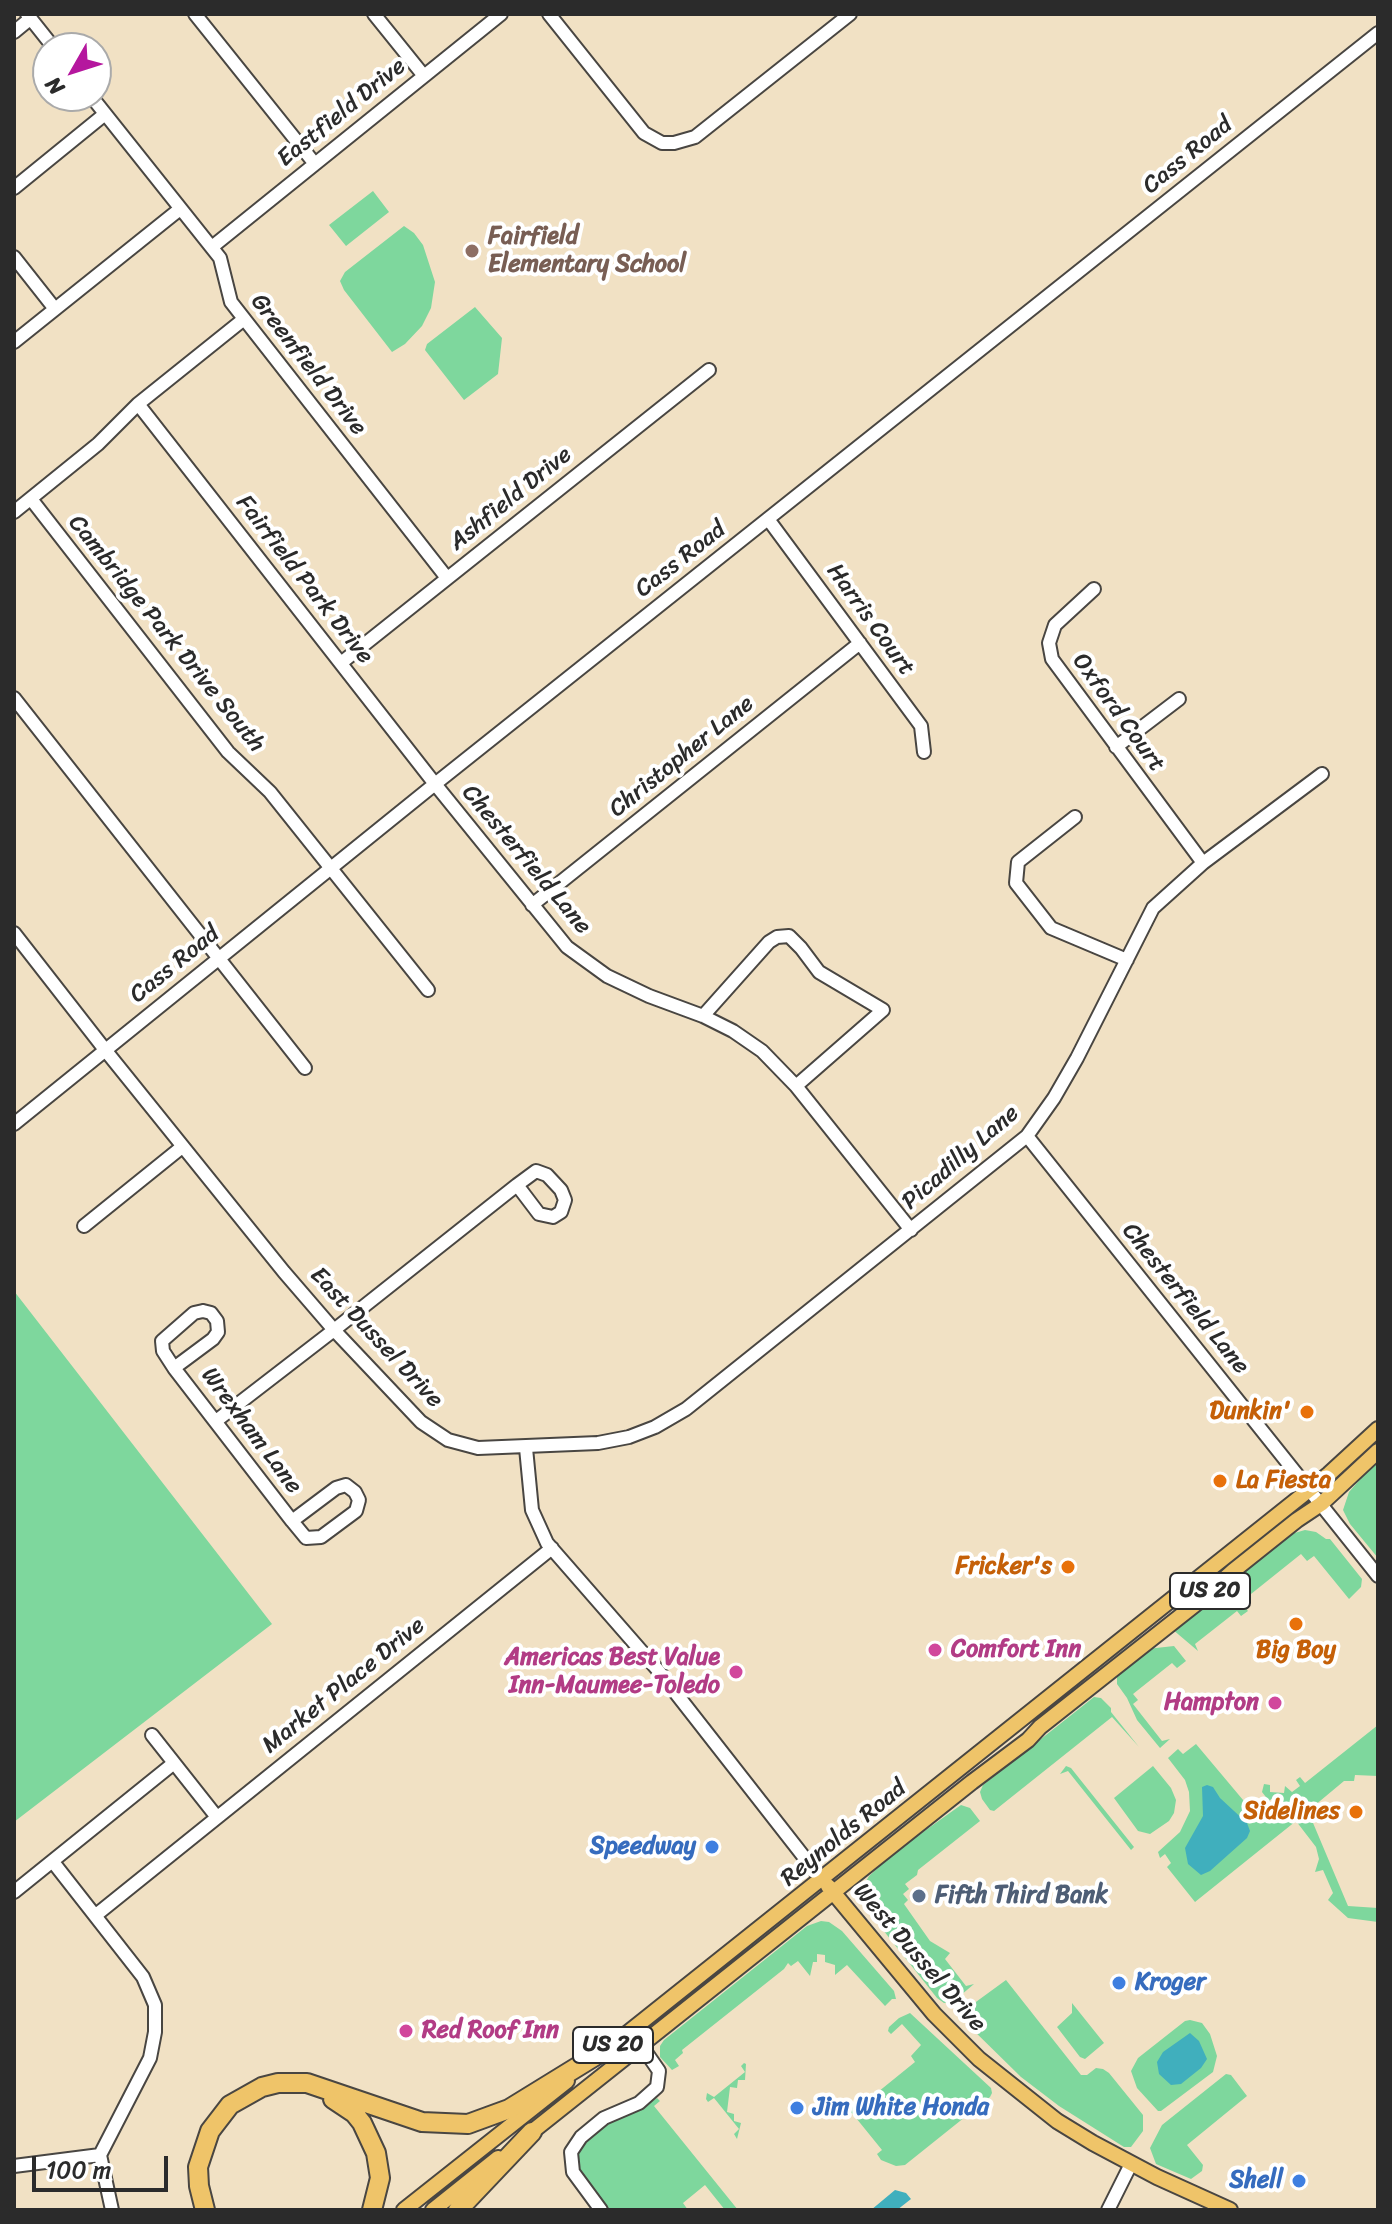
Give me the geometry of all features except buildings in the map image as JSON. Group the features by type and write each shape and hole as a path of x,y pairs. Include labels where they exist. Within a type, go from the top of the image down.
{"highway":[{"path":"205,2210 198,2167 210,2131 230,2105 262,2087 307,2083 422,2122 468,2124 509,2109 613,2045"},
{"path":"213,2210 205,2174 207,2157 221,2126 245,2103 262,2094 296,2088 329,2096 354,2113 362,2123 379,2166 379,2188 372,2210"},
{"path":"458,2210 532,2132"}],"main road":[{"name":"US 20","path":"1309,1489 1351,1456 1378,1429"},
{"name":"US 20","path":"1321,1504 1378,1451"},
{"name":"Reynolds Road","path":"404,2210 1309,1489"},
{"name":"Reynolds Road","path":"433,2210 1001,1762 1040,1727 1321,1504"},
{"name":"West Dussel Drive","path":"822,1880 928,2008 979,2059 1057,2121 1131,2164 1230,2210"}],"street":[{"path":"195,14 315,164"},
{"path":"374,14 424,76"},
{"name":"Eastfield Drive","path":"212,247 501,14"},
{"path":"549,14 644,133 665,143 695,137 850,14"},
{"path":"14,32 29,16 42,32"},
{"name":"Cass Road","path":"14,1124 217,958 1378,33"},
{"path":"14,188 105,114"},
{"name":"Greenfield Drive","path":"105,114 212,247 223,264 231,302 447,578"},
{"path":"14,342 180,209"},
{"path":"14,257 55,309"},
{"path":"14,512 98,444 138,404 244,319"},
{"name":"Ashfield Drive","path":"341,663 709,370"},
{"name":"Fairfield Park Drive","path":"138,404 435,784"},
{"name":"Cambridge Park Drive South","path":"31,499 228,752 270,792 428,990"},
{"name":"Harris Court","path":"768,519 921,726 924,752"},
{"name":"Oxford Court","path":"1094,589 1055,625 1049,647 1055,666 1203,863"},
{"name":"Christopher Lane","path":"532,905 860,643"},
{"path":"14,698 305,1068"},
{"path":"1116,747 1179,699"},
{"name":"Picadilly Lane","path":"526,1448 598,1443 629,1437 669,1420 1027,1136 1077,1058 1153,908 1203,863 1322,774"},
{"name":"Chesterfield Lane","path":"435,784 567,947 607,976 703,1016 750,1042 779,1066 911,1230"},
{"path":"1075,817 1018,862 1016,883 1051,928 1127,960"},
{"name":"East Dussel Drive","path":"14,933 182,1147 334,1330 421,1422 461,1445 526,1448"},
{"path":"703,1016 769,942 777,937 789,936 819,972 883,1010 796,1086"},
{"name":"Chesterfield Lane","path":"1027,1136 1378,1576"},
{"path":"84,1226 182,1147"},
{"path":"216,1421 517,1185"},
{"name":"Wrexham Lane","path":"174,1368 218,1332 217,1321 211,1313 194,1313 162,1341 163,1351 174,1368 292,1521 306,1538 321,1537 356,1511 359,1500 346,1485 336,1488 292,1521"},
{"path":"526,1448 532,1510 552,1548 657,1669 822,1880"},
{"name":"Market Place Drive","path":"96,1915 552,1548"},
{"path":"152,1735 216,1816"},
{"path":"14,1892 174,1763"},
{"path":"53,1862 143,1977 155,2005 155,2032 150,2058 100,2155 112,2210"},
{"path":"601,2210 573,2172 571,2152 581,2137 604,2118 639,2103 657,2087 659,2071 641,2045"},
{"path":"14,2166 100,2155"},
{"path":"1108,2210 1131,2164"}],"green space":[{"path":"373,191 389,212 346,246 329,225"},
{"path":"404,226 423,245 435,282 431,308 422,326 405,344 392,352 340,281 345,272"},
{"path":"475,307 502,338 498,374 464,400 425,350 427,344"},
{"path":"14,1291 272,1624 14,1822"},
{"path":"1378,1459 1378,1558 1350,1524 1343,1510 1349,1492"},
{"path":"1305,1530 1330,1539 1362,1579 1361,1587 1349,1599 1314,1556 1307,1561 1301,1554 1251,1594 1232,1581 1291,1534"},
{"path":"1238,1599 1248,1611 1241,1616 1237,1611 1195,1644 1198,1651 1172,1629 1207,1602"},
{"path":"1174,1646 1186,1661 1177,1668 1172,1663 1133,1694 1138,1700 1133,1704 1162,1741 1170,1739 1160,1748 1137,1720 1117,1684 1117,1677 1147,1649"},
{"path":"1094,1697 1101,1698 1111,1708 1139,1747 1112,1717 994,1811 990,1810 980,1792 983,1785"},
{"path":"1378,1725 1378,1776 1355,1775 1354,1781 1344,1781 1308,1811 1348,1906 1378,1908 1378,1922 1348,1918 1328,1900 1333,1893 1323,1870 1315,1872 1319,1859 1316,1847 1296,1821 1195,1902 1167,1867 1171,1863 1165,1854 1160,1858 1158,1852 1180,1832 1190,1811 1185,1780 1168,1758 1178,1749 1183,1754 1196,1744 1259,1819 1280,1802 1275,1796 1269,1801 1262,1792 1264,1784 1270,1785 1270,1792 1284,1793 1285,1786 1292,1792 1300,1786 1296,1780 1300,1777 1305,1783"},
{"path":"1066,1766 1071,1768 1134,1847 1131,1850 1068,1771 1060,1774"},
{"path":"1153,1766 1171,1788 1176,1800 1169,1821 1150,1834 1138,1831 1114,1798"},
{"path":"961,1805 970,1808 980,1821 918,1870 917,1875 905,1884 909,1889 903,1894 908,1900 904,1904 930,1941 950,1953 945,1959 966,1986 974,1984 954,2001 944,2003 868,1911 860,1892 869,1876 895,1852"},
{"path":"821,1921 829,1922 842,1931 894,1991 896,1999 885,2006 847,1965 835,1975 835,1965 825,1962 825,1955 817,1954 817,1962 813,1962 810,1976 798,1961 791,1966 788,1963 682,2050 683,2053 675,2060 679,2066 672,2070 660,2057 660,2046 664,2040 807,1926"},
{"path":"1006,1980 1081,2075 1087,2075 1096,2068 1103,2069 1143,2115 1143,2131 1131,2147 1124,2147 1059,2106 1021,2077 967,2024 969,2007"},
{"path":"1072,2003 1104,2043 1085,2059 1080,2057 1057,2027 1072,2013"},
{"path":"910,2013 991,2088 992,2093 905,2165 896,2166 881,2160 877,2154 882,2150 852,2113 845,2115 847,2099 857,2109 915,2062 911,2056 921,2045 902,2024 891,2034 888,2031 899,2018"},
{"path":"1190,2020 1202,2023 1210,2034 1217,2056 1213,2072 1158,2111 1137,2088 1131,2071 1138,2058"},
{"path":"746,2064 745,2080 738,2080 737,2088 730,2087 727,2112 734,2114 734,2121 741,2123 737,2139 734,2134 739,2129 714,2098 708,2102 706,2099 707,2093 714,2097 745,2072 741,2066"},
{"path":"1226,2074 1231,2075 1247,2096 1187,2145 1203,2165 1202,2171 1191,2179 1156,2164 1150,2148 1162,2125"},
{"path":"657,2098 660,2101 654,2106 738,2210 725,2210 705,2185 683,2203 688,2210 607,2210 580,2176 575,2157 586,2140 618,2115 641,2109"}],"water":[{"path":"1202,1787 1213,1787 1220,1798 1247,1823 1250,1831 1247,1838 1210,1871 1201,1875 1188,1864 1185,1848 1203,1816"},
{"path":"1190,2033 1199,2041 1207,2059 1181,2084 1171,2085 1159,2074 1157,2062 1163,2052"},
{"path":"895,2190 906,2193 911,2199 897,2210 871,2210"}],"place":[{"name":"Fairfield Elementary School","path":"472,251"},
{"name":"Dunkin'","path":"1307,1412"},
{"name":"La Fiesta","path":"1220,1481"},
{"name":"Fricker's","path":"1068,1567"},
{"name":"Big Boy","path":"1296,1624"},
{"name":"Comfort Inn","path":"935,1650"},
{"name":"Americas Best Value Inn-Maumee-Toledo","path":"736,1672"},
{"name":"Hampton","path":"1275,1703"},
{"name":"Sidelines","path":"1356,1812"},
{"name":"Speedway","path":"712,1847"},
{"name":"Fifth Third Bank","path":"919,1896"},
{"name":"Kroger","path":"1119,1983"},
{"name":"Red Roof Inn","path":"406,2031"},
{"name":"Jim White Honda","path":"797,2108"},
{"name":"Shell","path":"1299,2181"}]}
